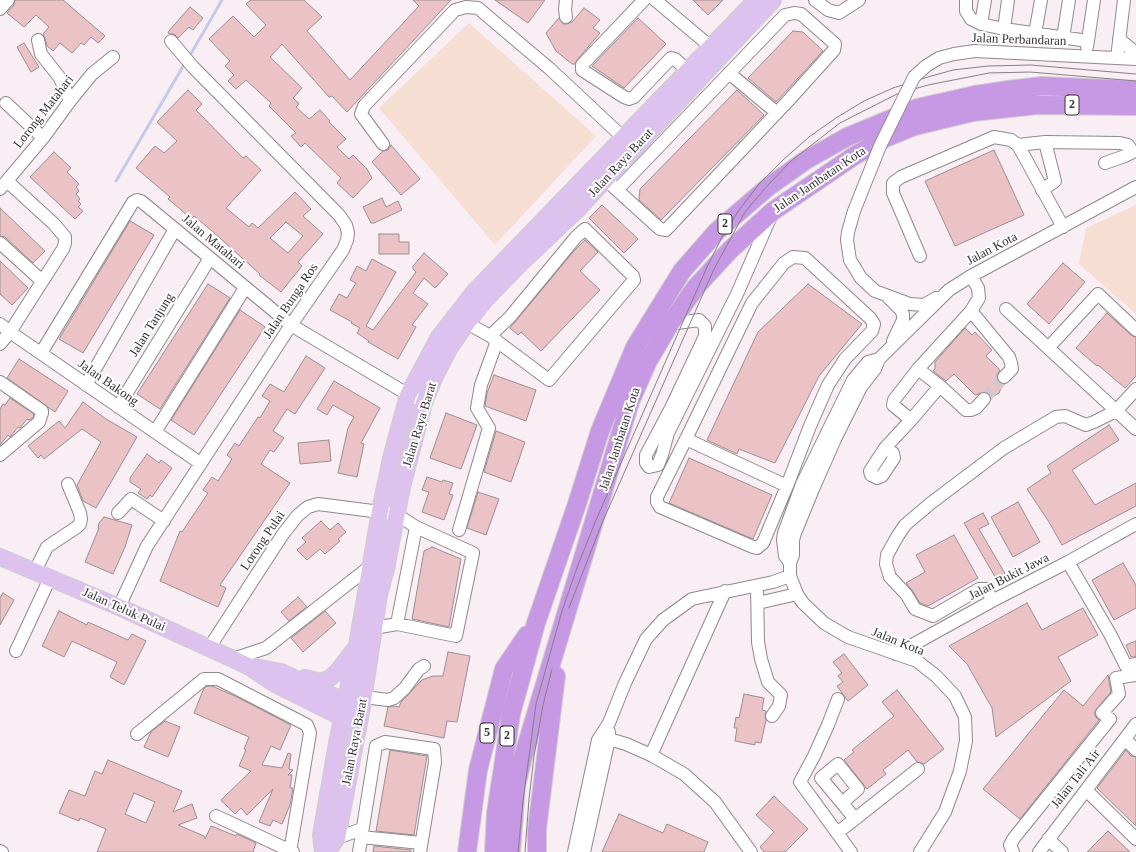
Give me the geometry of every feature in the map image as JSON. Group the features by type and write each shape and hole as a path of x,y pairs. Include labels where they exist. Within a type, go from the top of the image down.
{"highway":[{"name":"Jalan Jambatan Kota","path":"536,623 577,504 600,431 635,347 682,271 717,231 768,187 806,160 847,137 917,108 975,95 1042,86 1136,90"},
{"name":"Jalan Jambatan Kota","path":"511,852 516,786 522,757 630,402 648,361 670,324 696,287 730,250 773,211 854,156 883,139 915,126 973,112 1037,105 1136,106"},
{"name":"5","path":"466,852 478,770 504,670 536,623"},
{"name":"2","path":"494,852 496,813 511,714 536,623"},
{"path":"537,852 539,815 563,626"}],"main road":[{"name":"Jalan Raya Barat","path":"327,852 338,838 360,716 379,595 386,568 391,458 408,395 439,337 485,300 519,265 577,210 612,185 635,148 690,90 716,51 759,6 773,0"},
{"name":"Jalan Raya Barat","path":"323,852 321,835 337,743 372,565 424,403 474,292 687,70 716,51"},
{"name":"Jalan Teluk Pulai","path":"0,557 119,607 248,666 275,684 343,718 360,716"},
{"path":"281,672 321,682 330,678 337,672 357,645"},
{"name":"Jalan Teluk Pulai","path":"248,666 281,672 346,702 360,716"}],"street":[{"path":"0,9 8,0"},
{"path":"566,0 566,17"},
{"path":"644,0 582,65 582,70 629,99 634,97 671,58 675,59 687,70"},
{"path":"655,0 716,51"},
{"path":"815,0 828,10 840,13 859,0"},
{"path":"966,0 966,11 971,19 982,24 1035,34 1088,40"},
{"path":"982,24 985,0"},
{"path":"1004,29 1008,0"},
{"path":"1035,34 1041,0"},
{"path":"1063,38 1069,0"},
{"path":"1085,57 1094,0"},
{"path":"1117,58 1125,0"},
{"path":"759,6 773,27"},
{"path":"383,144 361,114 364,106 455,10 466,7 478,8 550,69 635,148"},
{"path":"794,13 802,14 835,44 834,50 777,113 666,230 660,229 612,185 700,104 773,27 785,15 794,13"},
{"path":"1119,39 1136,53"},
{"path":"38,40 42,54 60,78 70,101"},
{"name":"Jalan Bunga Ros","path":"119,607 147,546 291,324 343,250 348,233 346,225 339,215 171,42"},
{"name":"Jalan Perbandaran","path":"949,290 924,305 910,304 875,291 861,278 850,260 847,240 854,211 880,146 914,77 926,66 939,58 975,51 1136,59"},
{"name":"Lorong Matahari","path":"4,185 43,138 92,74 113,57"},
{"path":"729,73 777,113"},
{"path":"690,90 700,104"},
{"path":"6,103 43,138"},
{"path":"920,256 893,193 894,183 901,177 994,137 1011,140 1018,145 1063,227"},
{"path":"1018,145 1045,142 1120,143 1128,145 1132,152 1105,164"},
{"path":"1042,190 1056,181 1045,142"},
{"path":"0,344 10,332 63,249 65,243 65,237 38,208 4,185"},
{"name":"Jalan Kota","path":"920,852 945,812 960,771 966,741 964,717 955,696 936,676 917,662 848,637 824,624 803,603 797,594 790,576 790,563 785,556 783,540 784,533 808,487 832,435 861,387 875,369 879,359 949,290 971,276 1136,188"},
{"name":"Jalan Matahari","path":"41,353 133,202 137,200 142,201 245,288 291,324 408,395 424,403"},
{"path":"576,237 577,210"},
{"path":"670,324 699,320 705,326 705,336 671,408 646,455 646,463 649,467 658,465 668,433 737,294 773,211"},
{"path":"86,385 175,229"},
{"path":"458,530 489,428 477,408 481,385 494,338 576,237 585,229 633,276 634,280 549,380 494,338 461,319"},
{"path":"0,243 42,281"},
{"path":"793,257 805,258 870,318 874,324 872,331 845,359 828,385 763,543 757,548 660,507 657,502 658,497 686,440 752,303 784,263 793,257"},
{"name":"Jalan Tanjung","path":"118,407 210,258"},
{"path":"911,420 893,405 894,400 918,369 971,311 979,298 978,288 971,276"},
{"path":"155,432 245,288"},
{"path":"1048,348 1098,294 1136,330"},
{"path":"886,295 903,314 903,320 889,349"},
{"path":"1006,309 1136,429"},
{"path":"971,311 1009,357 1012,369 1004,377"},
{"name":"Jalan Bakong","path":"0,324 200,463"},
{"path":"918,369 940,386 966,410 976,408 984,399"},
{"path":"0,382 42,411 39,422 0,456"},
{"path":"885,448 940,386"},
{"path":"992,601 987,589 979,589 933,616 915,609 906,594 890,577 886,564 887,555 905,524 1004,448 1056,417 1065,416 1086,425 1116,411 1136,388"},
{"path":"810,426 832,435"},
{"path":"686,440 787,486"},
{"path":"35,571 47,547 80,524 80,513 68,484"},
{"path":"118,512 131,499 164,521"},
{"name":"Lorong Pulai","path":"209,648 283,534 298,515 308,506 318,504 388,513"},
{"path":"374,628 397,624 456,636 473,553 388,513"},
{"name":"Jalan Bukit Jawa","path":"896,654 1136,524"},
{"path":"397,624 416,527"},
{"path":"1068,562 1110,634 1126,666 1136,664"},
{"path":"232,659 266,648 372,565"},
{"path":"574,852 609,723 625,683 646,639 663,620 692,598 757,586 790,576"},
{"path":"16,651 50,578"},
{"path":"757,586 758,642 761,659 768,682 781,695 780,706 772,716"},
{"path":"651,755 725,592"},
{"path":"758,603 797,594"},
{"path":"376,746 368,741 360,716 394,698 405,688 419,669 424,666"},
{"path":"1013,852 1010,845 1014,838 1110,720 1102,713 1119,694 1116,678 1136,675"},
{"path":"137,734 204,679 218,679 306,725 310,733 291,852 216,816"},
{"path":"838,699 825,731 800,782 851,852"},
{"name":"Jalan Tali Air","path":"1039,852 1048,838 1136,724"},
{"path":"1125,739 1136,750"},
{"path":"604,740 626,744 651,755 684,774 715,802 751,852"},
{"path":"584,852 604,740"},
{"path":"338,838 362,833 421,847 435,762 434,749 385,742 376,746"},
{"path":"359,852 376,746"},
{"path":"837,833 918,768"},
{"path":"1086,790 1136,839"},
{"path":"842,803 855,819"},
{"path":"1048,838 1062,852"}],"shaded area":[{"path":"469,23 596,136 495,245 379,108"},
{"path":"1136,205 1136,314 1079,264 1086,228"}],"building":[{"path":"15,0 63,0 105,36 98,43 91,37 84,45 81,43 72,53 60,43 53,51 47,46 43,34 49,27 36,15 24,27 7,13 14,5"},
{"path":"251,0 304,0 322,17 307,31 350,80 419,6 413,0 451,0 347,112 332,96 329,97 282,44 270,57 302,88 293,98 299,104 296,107 309,119 320,110 330,121 329,122 346,139 337,147 349,159 353,155 367,169 372,178 353,198 337,183 341,178 305,143 301,147 291,136 296,133 269,106 271,103 246,80 236,89 228,81 234,75 225,66 230,61 209,39 233,16 254,37 266,25 246,4"},
{"path":"495,0 545,0 528,23"},
{"path":"693,0 723,0 708,15"},
{"path":"190,7 203,18 193,30 189,27 178,38 174,34 169,34 168,32"},
{"path":"584,8 600,20 593,28 600,33 575,64 572,64 556,51 546,33 559,18 563,24 572,22"},
{"path":"638,18 666,44 624,88 592,66"},
{"path":"793,31 803,32 823,51 776,102 748,78"},
{"path":"24,43 39,67 31,72 17,47"},
{"path":"188,90 202,104 196,110 243,158 246,156 261,170 226,208 249,227 252,223 258,228 295,192 311,209 303,216 323,234 298,262 302,266 281,292 259,275 260,274 194,216 191,219 168,199 170,197 136,168 155,146 164,153 177,141 157,122","holes":["286,222 303,236 288,253 270,238"]},
{"path":"737,90 764,115 661,220 639,200 640,189"},
{"path":"391,145 420,179 401,195 372,162 383,151 388,150"},
{"path":"994,150 1024,215 955,246 925,181"},
{"path":"54,152 71,168 67,172 79,184 76,187 79,191 76,194 80,199 78,201 81,204 78,207 83,211 75,219 30,177"},
{"path":"382,198 386,207 398,201 402,210 371,223 363,207"},
{"path":"602,205 638,239 624,253 589,218"},
{"path":"0,208 45,251 33,263 5,237 0,236"},
{"path":"130,221 154,235 83,353 59,339"},
{"path":"379,234 399,234 399,242 409,242 409,254 379,254"},
{"path":"585,240 598,252 580,271 600,290 541,351 521,332 518,335 510,328 573,252"},
{"path":"424,253 448,274 435,288 424,278 413,293 428,304 412,325 416,327 398,359 368,342 369,341 357,333 360,328 330,310 339,294 347,298 356,283 350,280 357,266 366,271 372,259 396,272 366,326 373,330 416,272 413,269 413,266"},
{"path":"0,261 28,288 12,305 0,294"},
{"path":"1063,263 1085,282 1049,324 1027,304"},
{"path":"208,284 230,298 160,409 137,394"},
{"path":"808,284 862,324 819,376 775,463 739,449 737,454 707,440 758,332"},
{"path":"240,310 265,327 194,435 171,420"},
{"path":"1107,313 1131,335 1136,337 1136,376 1125,388 1076,348"},
{"path":"965,328 972,335 975,332 992,350 986,356 1000,370 997,375 997,379 999,383 1003,384 999,393 991,398 989,394 985,392 975,395 954,374 946,381 933,371 935,369 935,362"},
{"path":"306,356 325,368 295,414 287,409 273,431 284,438 274,452 270,450 261,464 290,483 220,585 226,588 218,607 160,581 180,531 182,532 208,493 203,490 212,477 218,481 232,459 227,455 235,443 239,446 258,417 260,418 270,401 262,396 270,384 284,392"},
{"path":"19,359 68,391 55,412 7,378"},
{"path":"494,375 536,390 526,421 485,406 487,393"},
{"path":"334,381 380,408 361,443 364,444 357,477 338,473 348,428 354,417 333,405 327,415 317,409"},
{"path":"10,398 34,414 33,418 29,420 27,419 10,437 8,435 0,445 0,409"},
{"path":"83,402 106,419 137,437 96,508 83,501 77,485 101,442 82,429 44,459 41,455 38,458 28,446 59,421 65,428"},
{"path":"446,413 477,425 461,469 430,458"},
{"path":"1109,425 1119,440 1072,470 1095,505 1136,483 1136,506 1062,545 1027,489 1051,473 1047,466"},
{"path":"496,431 525,442 511,482 484,472"},
{"path":"329,440 331,461 300,464 298,443"},
{"path":"147,454 159,463 161,460 172,468 152,497 150,495 147,499 138,493 141,489 130,482 130,478"},
{"path":"689,458 772,495 753,539 669,503"},
{"path":"427,477 442,482 443,480 453,483 449,494 453,495 444,520 422,512 429,492 422,490"},
{"path":"478,492 499,499 486,535 467,528"},
{"path":"1018,502 1040,542 1013,557 991,517"},
{"path":"983,513 989,524 979,529 1007,577 998,582 964,523"},
{"path":"104,517 132,525 125,547 113,574 85,562 99,528 99,523"},
{"path":"321,521 330,530 338,523 346,532 338,539 340,541 325,554 320,549 307,560 297,550 306,542 302,538"},
{"path":"954,535 978,578 928,606 920,603 906,583 925,572 916,555"},
{"path":"432,547 461,559 449,627 412,619 424,551"},
{"path":"1123,563 1136,585 1136,608 1114,620 1092,580"},
{"path":"3,593 14,600 0,625 0,598"},
{"path":"298,597 307,607 289,621 281,612"},
{"path":"1027,603 1042,630 1083,608 1098,635 1058,657 1071,681 996,737 992,708 967,664 949,646"},
{"path":"59,611 87,625 88,622 128,640 132,634 146,641 124,685 110,677 117,662 72,641 64,657 42,646"},
{"path":"325,611 336,623 303,652 291,638"},
{"path":"1136,641 1136,657 1131,657 1126,645"},
{"path":"448,652 470,656 457,722 447,721 444,738 384,726 388,707 399,707 401,702 422,680 433,676 443,676"},
{"path":"844,654 868,685 848,701 837,686 843,682 838,676 842,673 833,662"},
{"path":"1108,675 1111,692 1095,711 1095,716 1099,720 1020,819 983,789 1064,690 1083,706"},
{"path":"207,686 212,686 237,697 291,725 280,750 271,746 262,765 282,768 288,753 291,754 289,769 293,770 288,775 292,775 290,788 293,788 290,805 282,824 273,820 270,826 259,822 273,789 247,815 241,808 235,814 221,800 251,771 239,766 246,750 244,749 249,737 194,713 204,688"},
{"path":"897,690 944,749 924,764 917,762 908,750 883,770 886,774 867,789 844,760 854,752 852,750 894,716 882,702"},
{"path":"744,694 764,698 762,710 766,711 766,720 761,743 755,742 755,745 735,741 737,728 734,728 736,717 739,718"},
{"path":"165,721 180,727 168,757 144,747 151,732"},
{"path":"390,750 427,756 414,835 376,831"},
{"path":"1126,750 1131,756 1136,757 1136,826 1097,788"},
{"path":"108,760 182,791 173,812 192,804 197,818 178,825 204,836 205,839 211,826 236,836 237,834 256,843 253,852 97,852 106,829 80,818 79,821 59,813 69,790 85,796 95,771 102,774","holes":["134,793 155,802 146,823 125,814"]},
{"path":"774,796 808,829 785,852 764,852 760,847 774,832 756,815"},
{"path":"619,814 663,833 667,824 708,842 704,852 602,852"},
{"path":"1108,831 1130,852 1087,852"},
{"path":"374,846 411,850 411,852 373,852"}],"waterway":[{"path":"189,57 222,0"},
{"path":"116,181 185,63"}],"tunnel":[{"path":"984,399 1004,377"}],"tram line":[{"path":"518,852 536,704 562,611 578,565 596,520 707,267 722,237 739,210 760,183 809,137 836,118 864,101 893,88 928,77 953,70 988,66 1031,65 1136,74"},
{"path":"569,608 602,523 714,269 745,212 791,161 840,123 897,94 928,85 989,73 1030,72 1136,81"},
{"path":"525,852 534,756 543,705 552,669"}]}
